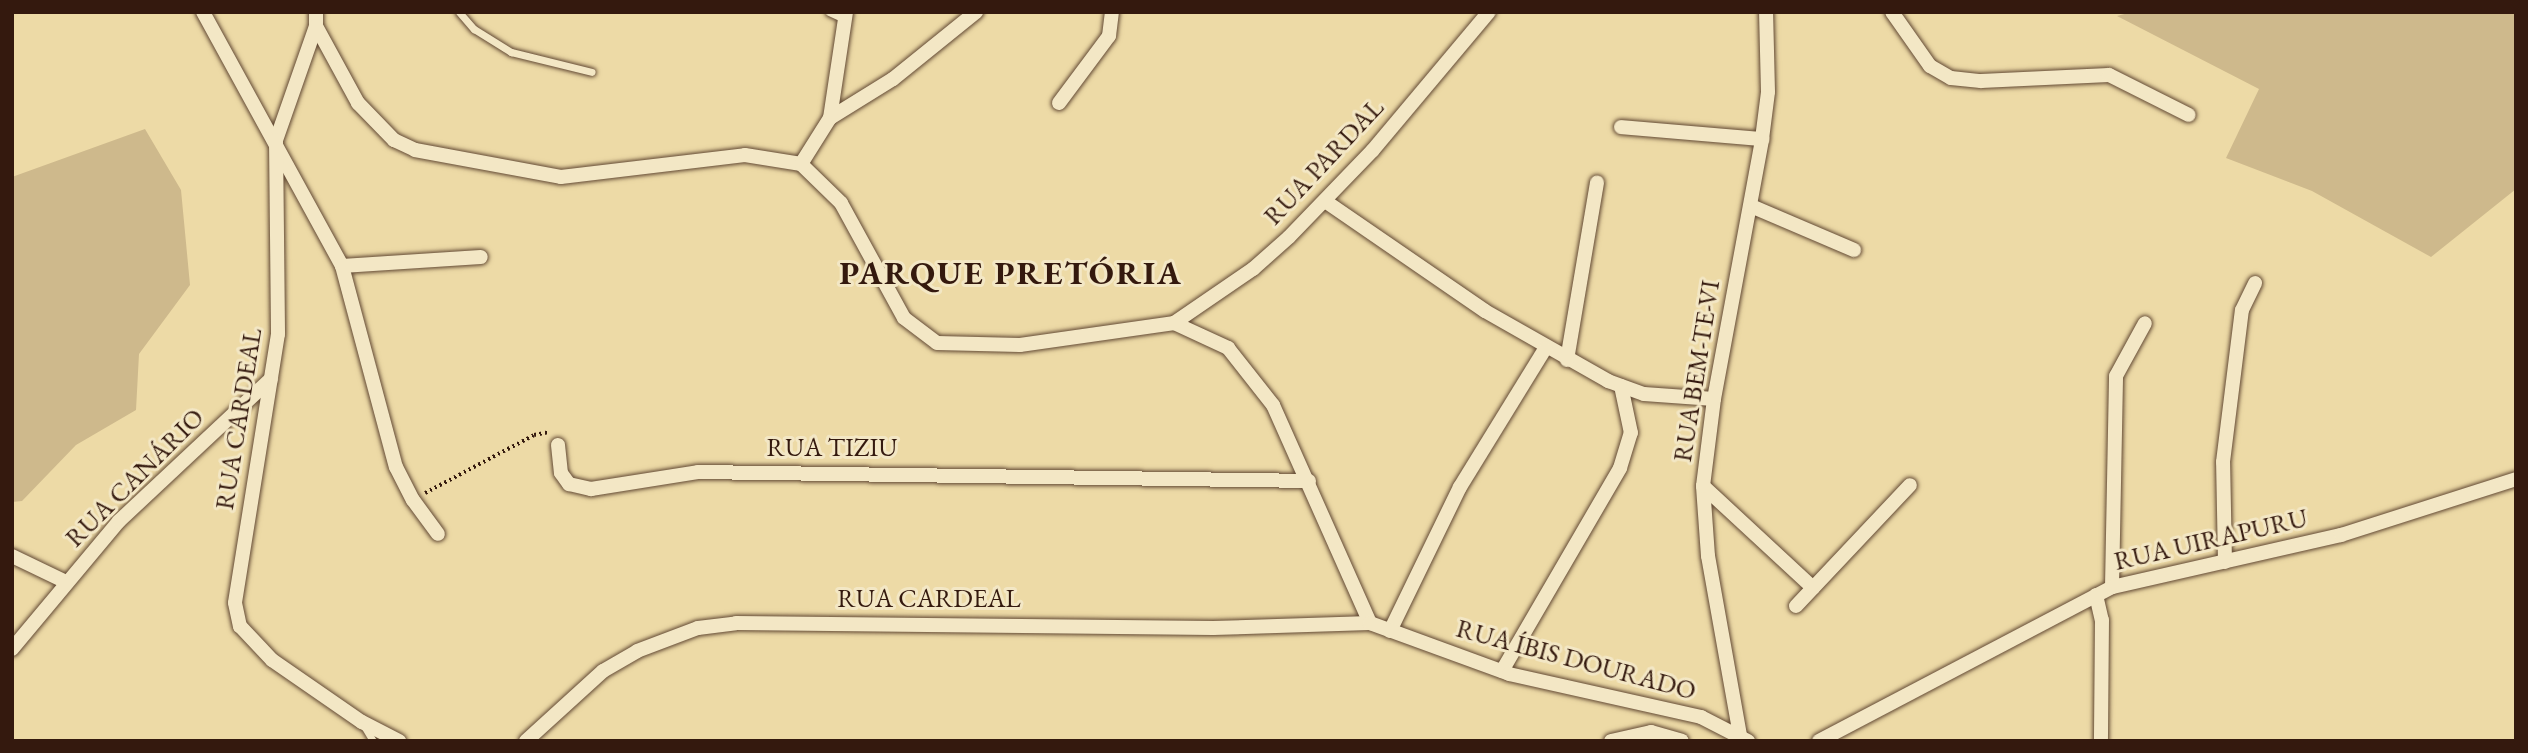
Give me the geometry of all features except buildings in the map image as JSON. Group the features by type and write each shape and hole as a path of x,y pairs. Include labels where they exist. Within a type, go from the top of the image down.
{"street":[{"path":"202,12 276,140 342,266 383,431 412,500 439,534"},
{"path":"830,118 893,79 976,12"},
{"path":"1059,103 1109,36 1112,12"},
{"name":"RUA PARDAL","path":"1174,323 1254,269 1325,201 1489,12"},
{"name":"RUA BEM-TE-VI","path":"1737,738 1708,556 1703,486 1714,399 1762,139 1768,92 1766,12"},
{"path":"1892,12 1930,66 1951,78 2109,75 2189,115"},
{"path":"801,164 830,118 846,16"},
{"path":"316,19 358,103 394,140 415,150 561,177 745,155 801,164 841,203 904,318 937,343 1020,345 1174,323 1228,348 1273,405 1370,623"},
{"name":"RUA CARDEAL","path":"316,19 276,140 280,275 271,379 235,603 240,626 272,660 362,722 400,741"},
{"path":"1621,127 1762,139"},
{"path":"1567,360 1597,183"},
{"path":"1325,201 1545,349 1621,386 1675,398 1714,399"},
{"path":"1751,206 1854,250"},
{"path":"342,266 481,257"},
{"path":"2225,562 2223,462 2242,310 2255,283"},
{"path":"2112,587 2116,376 2145,323"},
{"path":"1390,631 1460,487 1545,349"},
{"name":"RUA CANÁRIO","path":"12,649 119,521 271,379"},
{"path":"1502,671 1619,468 1630,433 1621,386"},
{"name":"RUA TIZIU","path":"558,445 561,473 569,484 591,489 698,472 1309,481"},
{"name":"RUA UIRAPURU","path":"1819,741 2112,587 2341,535 2516,480"},
{"path":"1796,606 1910,485"},
{"path":"1703,486 1813,588"},
{"path":"12,556 66,582"},
{"path":"2096,595 2102,621 2101,741"},
{"name":"RUA CARDEAL","path":"526,741 603,671 637,651 698,628 736,623 1213,628 1370,623"},
{"name":"RUA ÍBIS DOURADO","path":"1370,623 1502,671 1701,717 1737,738"},
{"path":"1611,741 1651,732 1682,741"}],"lane":[{"path":"459,12 494,44 511,52 592,72"},
{"path":"829,12 846,16"},
{"path":"362,722 373,741"}],"path":[{"path":"412,500 534,435 548,432 558,445"}],"shaded area":[{"path":"2132,12 2516,12 2516,189 2431,257 2312,191 2226,158 2259,89 2117,16"},
{"path":"145,129 181,190 190,285 139,354 136,410 76,445 22,501 12,502 12,177"}],"district":[{"name":"PARQUE PRETÓRIA","path":"1011,273"}]}
